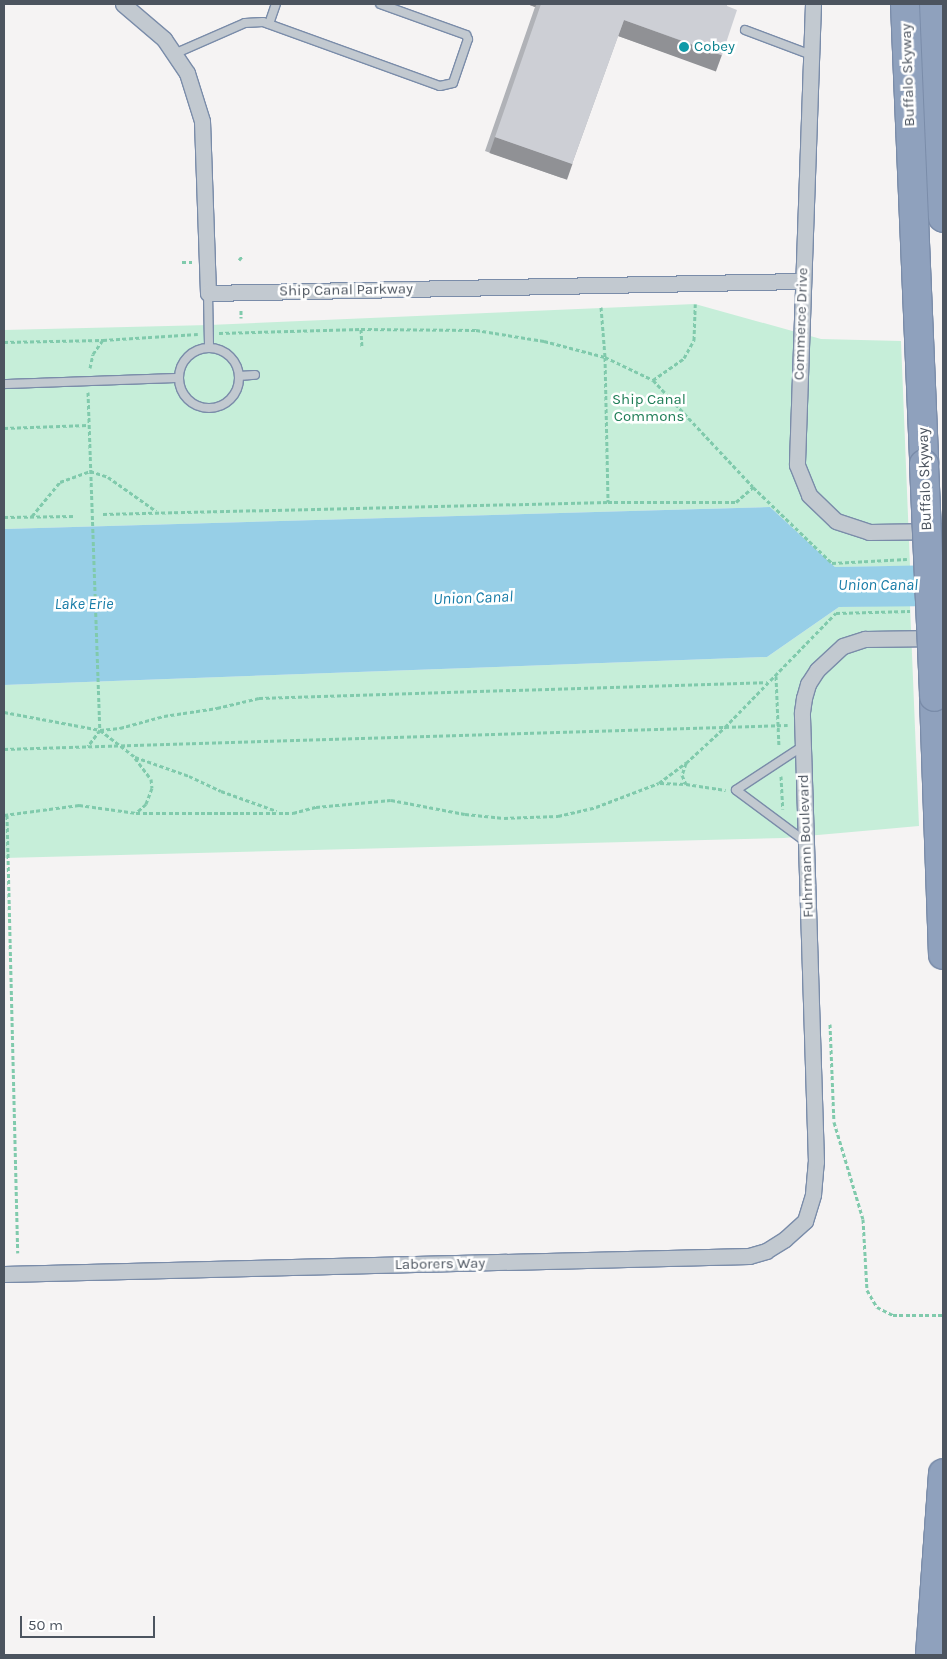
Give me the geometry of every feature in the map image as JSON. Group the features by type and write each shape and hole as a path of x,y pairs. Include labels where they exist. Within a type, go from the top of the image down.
{"highway":[{"name":"Buffalo Skyway","path":"905,4 943,955"},
{"name":"Buffalo Skyway","path":"934,4 943,218"},
{"path":"930,1655 943,1473"}],"street":[{"path":"123,4 164,39 186,73 202,121 208,293"},
{"name":"Commerce Drive","path":"813,4 797,465 809,495 836,521 869,532 943,531"},
{"name":"Ship Canal Parkway","path":"208,293 802,281"},
{"name":"Fuhrmann Boulevard","path":"816,1162 802,712 808,684 817,670 843,646 865,639 943,638"},
{"name":"Laborers Way","path":"4,1274 749,1256 766,1251 785,1239 805,1221 813,1194 816,1162"}],"lane":[{"path":"269,24 276,4"},
{"path":"174,54 245,23 263,22 440,86 453,83 468,39 466,35 380,4"},
{"path":"745,30 811,55"},
{"path":"208,293 208,347"},
{"path":"208,347 226,352 238,367 240,376 239,386 228,401 210,408 192,403 185,396 179,378 184,360 191,354 208,347"},
{"path":"240,376 255,375"},
{"path":"4,384 179,378"},
{"path":"803,746 736,790 806,842"}],"path":[{"path":"239,260 244,255"},
{"path":"182,262 192,262"},
{"path":"652,380 684,358 694,340 695,304"},
{"path":"601,307 605,357 608,502"},
{"path":"241,310 241,318"},
{"path":"361,329 362,347"},
{"path":"4,342 103,340 208,333 361,329 476,330 544,341 605,357 652,380 753,487 832,563 915,559"},
{"path":"88,746 100,730 88,382 93,354 103,340"},
{"path":"4,428 88,424"},
{"path":"32,516 60,482 90,471 108,477 157,512"},
{"path":"103,514 608,502 736,502 753,487"},
{"path":"4,517 75,516"},
{"path":"4,712 100,730 120,728 164,716 259,698 767,682 725,727 686,763 659,783 596,807 558,816 504,818 465,814 391,800 316,807 293,813 136,813 79,805 5,815 18,1253"},
{"path":"4,749 787,725"},
{"path":"100,730 135,757 189,776 221,792 282,812"},
{"path":"135,757 151,780 152,788 146,804 136,813"},
{"path":"686,763 682,775 686,784"},
{"path":"659,783 686,784 726,790"},
{"path":"830,1014 834,1122 863,1219 868,1290 877,1307 893,1315 943,1315"}],"green space":[{"name":"Ship Canal Commons","path":"695,304 821,339 901,341 910,566 835,567 770,507 4,529 4,330 209,325"},
{"path":"910,605 919,826 784,838 4,858 4,685 767,657 839,607"}],"water":[{"name":"Lake Erie","path":"770,507 835,567 943,565 943,606 839,607 767,657 4,685 4,529"}],"building":[{"path":"541,4 727,4 727,6 737,10 722,55 624,20 572,164 495,137"}],"place":[{"name":"Cobey","path":"684,47"}],"water label":[{"name":"Union Canal","path":"878,585"},
{"name":"Union Canal","path":"473,598"}]}
